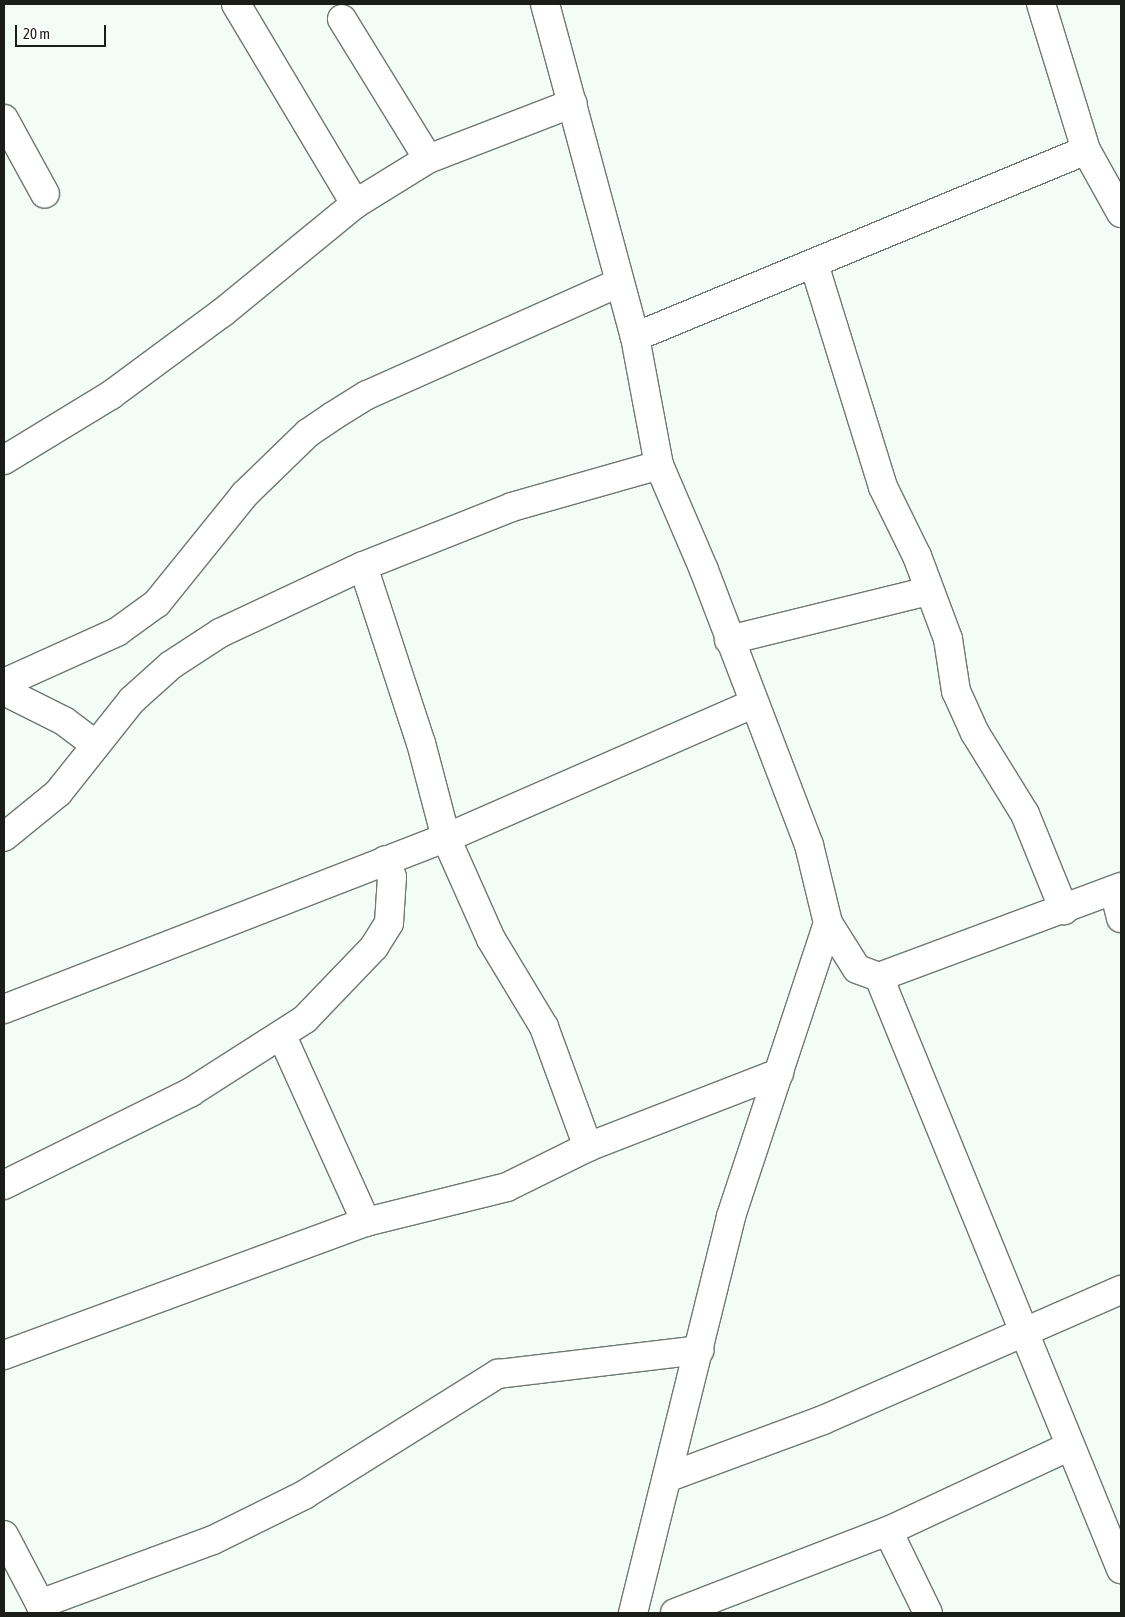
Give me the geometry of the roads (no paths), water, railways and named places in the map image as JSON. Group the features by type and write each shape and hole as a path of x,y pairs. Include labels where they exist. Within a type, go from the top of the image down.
{"street":[{"path":"236,4 355,204"},
{"path":"545,4 635,337 659,465 809,845 828,923 857,969 880,977 1117,889 1121,918"},
{"path":"1041,4 1086,150 1121,213"},
{"path":"342,19 428,159"},
{"path":"4,460 111,395 222,313 355,204 428,159 573,103"},
{"path":"4,119 45,194"},
{"path":"635,337 1086,150"},
{"path":"814,264 884,487 948,640 956,692 975,733 1025,814 1064,910"},
{"path":"4,683 117,632 157,602 244,495 308,433 333,416 368,395 619,283"},
{"path":"4,837 58,793 95,744 132,700 171,664 220,633 363,566 512,507 659,465"},
{"path":"363,566 421,743 446,838 491,939 544,1027 588,1147"},
{"path":"729,640 929,591"},
{"path":"4,691 64,721 95,744"},
{"path":"4,1009 446,838 752,704"},
{"path":"4,1185 183,1097 282,1036 368,954 389,923 393,910 392,877 385,860"},
{"path":"632,1613 669,1477 731,1217 828,923"},
{"path":"880,977 1121,1569"},
{"path":"282,1036 366,1222"},
{"path":"4,1355 366,1222 507,1187 588,1147 779,1072"},
{"path":"669,1477 823,1420 1121,1290"},
{"path":"4,1535 42,1608 213,1540 304,1495 498,1374 700,1350"},
{"path":"675,1613 888,1530 1070,1446"},
{"path":"888,1530 928,1613"}]}
